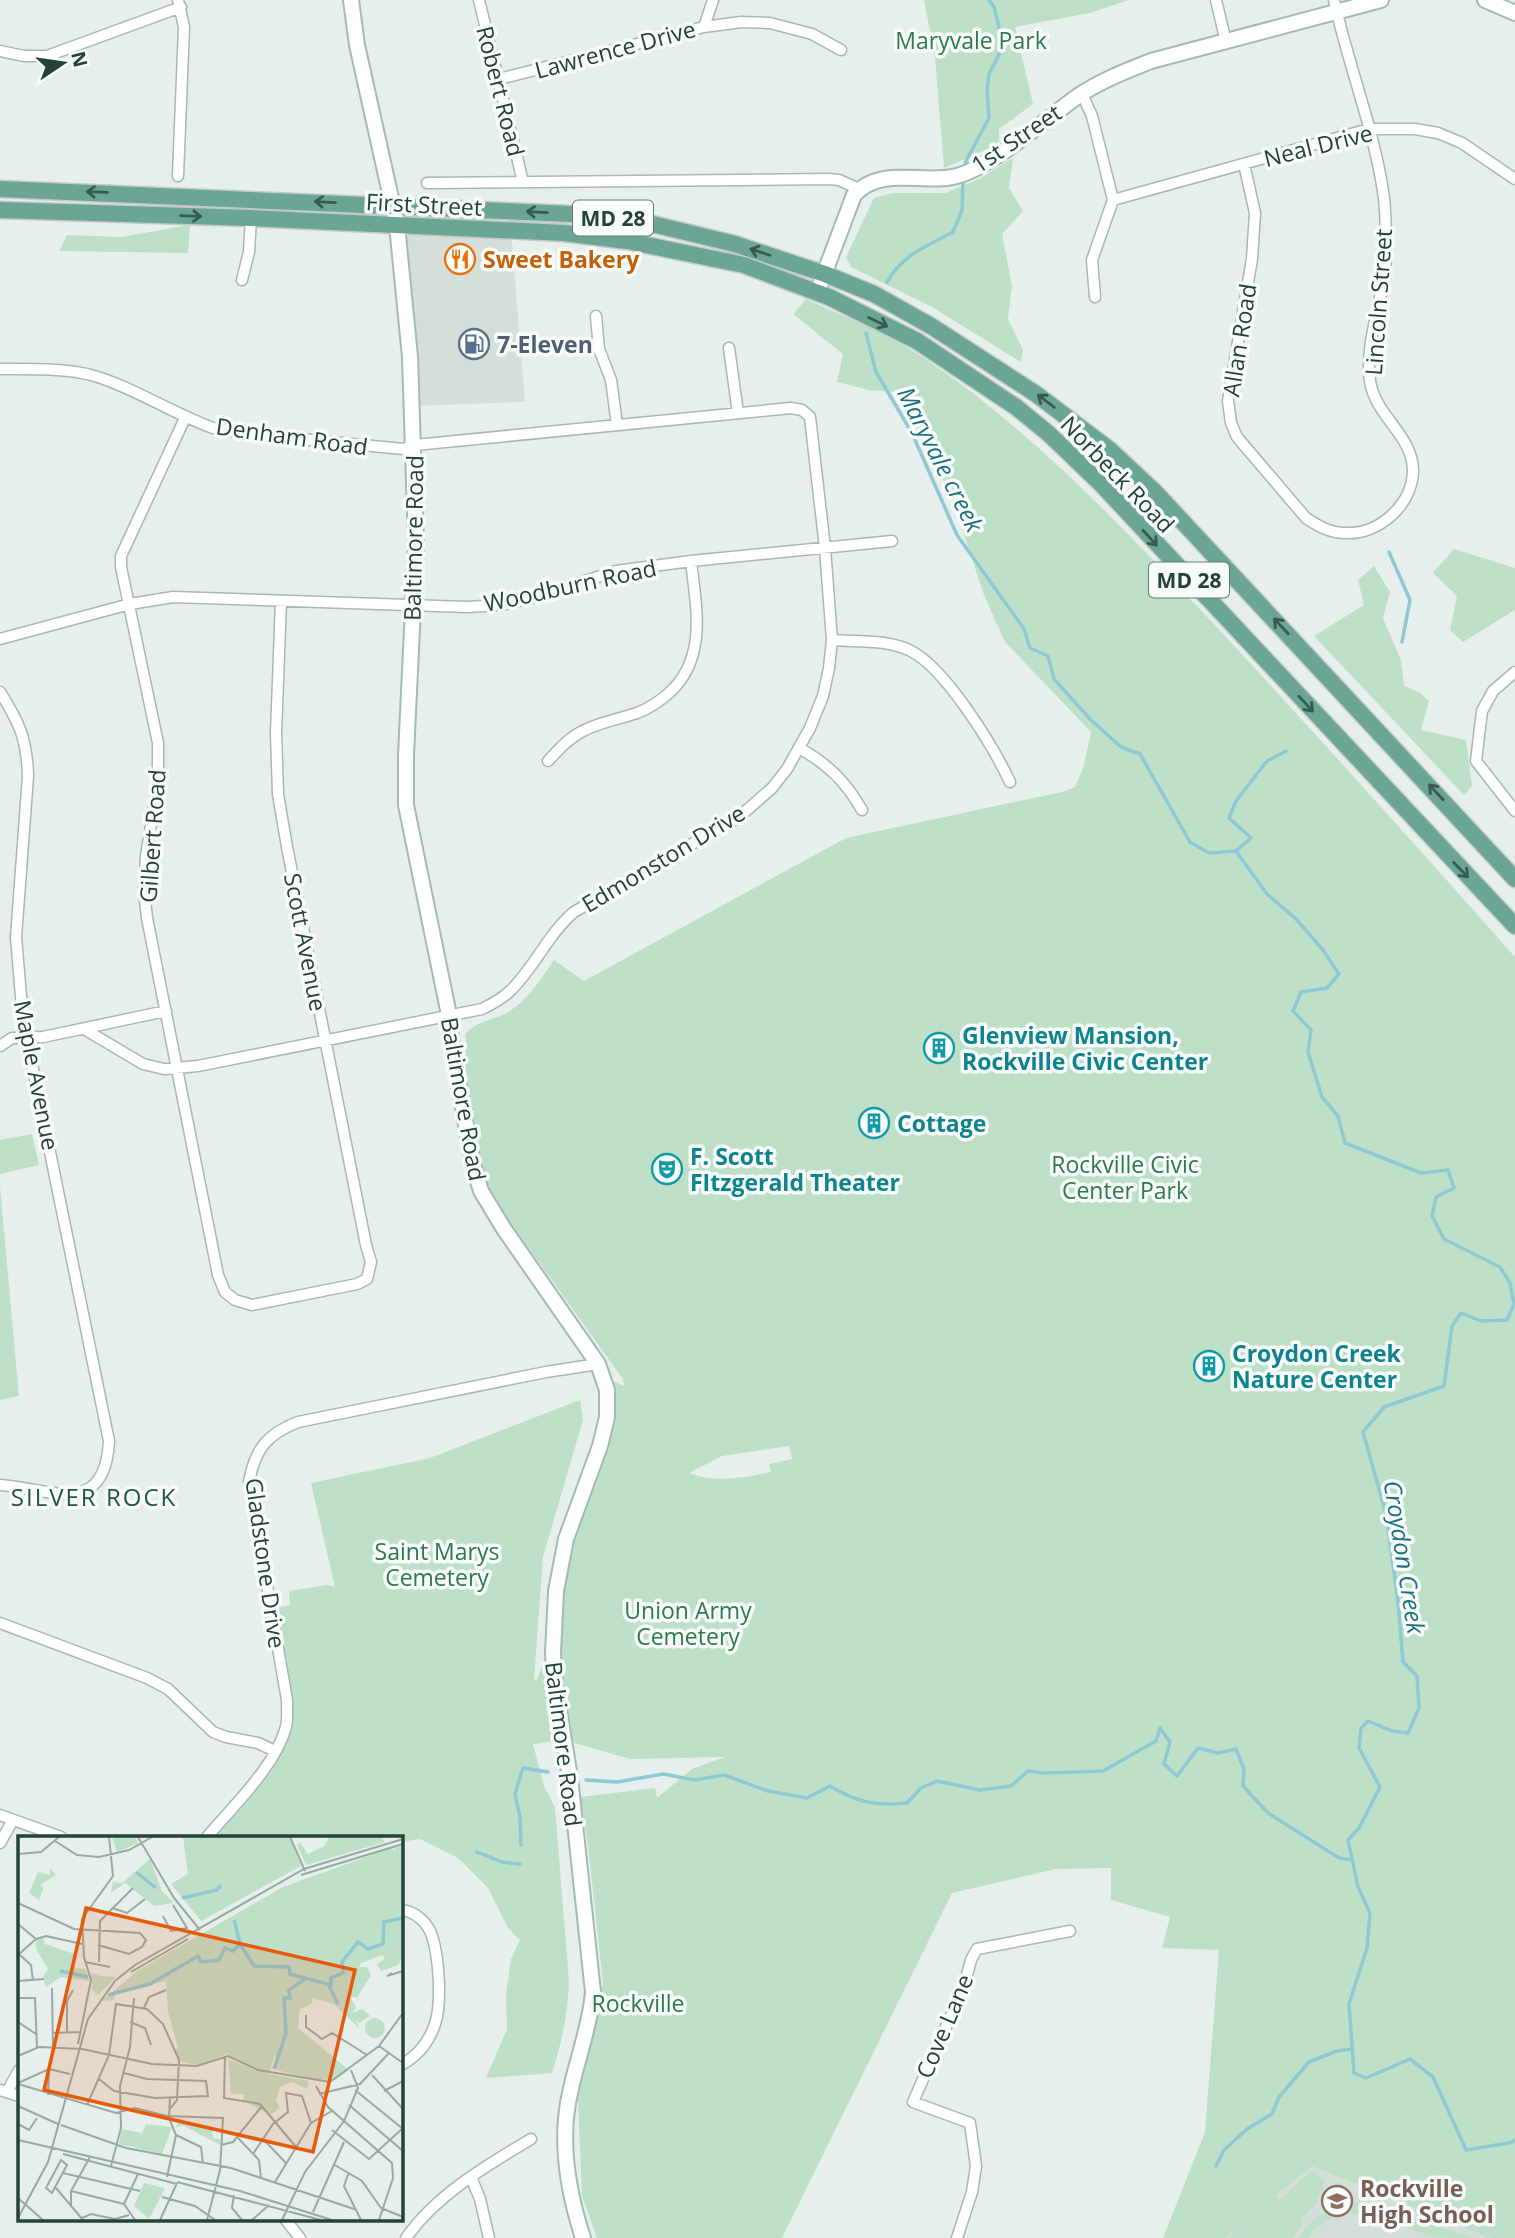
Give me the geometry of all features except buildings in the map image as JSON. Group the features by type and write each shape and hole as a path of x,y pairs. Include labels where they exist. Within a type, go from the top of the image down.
{"main road":[{"name":"First Street","path":"0,189 593,215 644,222 735,244 825,274"},
{"name":"First Street","path":"0,210 251,218 594,236 744,265 817,293"},
{"name":"Norbeck Road","path":"825,274 874,294 992,364 1036,394 1130,467 1515,879"},
{"name":"Norbeck Road","path":"817,293 917,341 1016,407 1049,434 1101,485 1515,926"},
{"path":"1484,845 1515,867"}],"street":[{"name":"Baltimore Road","path":"351,0 357,45 397,225 410,357 415,445 416,544 406,805 449,1015 469,1140 481,1191 504,1230 598,1363 607,1391 607,1417 600,1446 566,1539 556,1591 553,1653 555,1686 570,1777 593,1992 591,2013 569,2094 565,2137 567,2169 575,2213 583,2238"},
{"name":"Robert Road","path":"479,0 523,182"},
{"name":"Lawrence Drive","path":"499,79 704,27 713,0"},
{"path":"1216,0 1226,42"},
{"name":"1st Street","path":"859,189 874,180 940,178 963,174 991,159 1082,94 1124,72 1151,61 1226,42 1335,6 1381,0"},
{"path":"1485,0 1515,13"},
{"path":"0,51 47,57 179,3 184,27 178,176"},
{"name":"Lincoln Street","path":"1319,527 1347,534 1371,529 1388,519 1408,494 1413,471 1407,444 1383,412 1370,384 1369,362 1386,254 1384,192 1335,6"},
{"path":"704,27 741,22 770,23 811,34 841,50"},
{"path":"1082,94 1092,116 1113,200 1092,260 1095,297"},
{"name":"Neal Drive","path":"1113,200 1369,129 1415,129 1438,133 1462,143 1515,179"},
{"name":"Allan Road","path":"1244,164 1255,213 1252,259 1228,401 1231,424 1237,437 1306,518 1319,527"},
{"path":"427,183 839,180 859,189 854,195 817,293"},
{"path":"242,281 250,252 251,218"},
{"path":"596,316 599,349 611,380 617,425"},
{"path":"729,348 738,413"},
{"name":"Denham Road","path":"0,369 61,370 89,375 213,428 392,449 738,413 791,408 802,410"},
{"name":"Edmonston Drive","path":"84,1029 143,1064 164,1069 198,1066 482,1009 502,998 530,967 559,925 574,912 739,817 772,788 799,748 823,696 830,668 832,640 825,548 810,417 802,410"},
{"name":"Gilbert Road","path":"185,418 121,556 121,567 158,743 159,782 146,856 144,890 147,918 218,1275 225,1292 235,1300"},
{"name":"Woodburn Road","path":"0,639 130,604 173,597 414,606 501,605 616,571 892,541"},
{"path":"548,761 563,744 581,732 655,705 675,687 688,668 696,644 698,627 691,561"},
{"name":"Scott Avenue","path":"235,1300 252,1305 357,1283 367,1279 371,1262 278,794 276,733 281,601"},
{"path":"832,640 890,644 929,662 956,694 1001,762 1010,782"},
{"path":"1515,672 1493,691 1482,711 1476,761 1515,811"},
{"name":"Maple Avenue","path":"0,692 19,725 27,750 28,776 16,937 23,1020 109,1441 108,1460 95,1483 69,1496 0,1485"},
{"path":"799,748 837,774 862,810"},
{"path":"0,1046 12,1038 43,1037 166,1011"},
{"name":"Gladstone Drive","path":"208,1836 259,1776 275,1751 286,1726 287,1700 249,1482 253,1462 268,1438 279,1429 298,1422 546,1371 598,1363"},
{"path":"0,1623 148,1678 168,1689 213,1731 226,1737 258,1743 275,1751"},
{"path":"0,1815 58,1836"},
{"path":"0,1843 13,1820"},
{"path":"402,1910 421,1918 432,1935 441,2001 435,2024 425,2045 417,2055 402,2064"},
{"name":"Cove Lane","path":"957,2238 972,2192 976,2165 970,2123 913,2102 964,1986 977,1949 1070,1931"},
{"path":"4,2091 18,2071"},
{"path":"406,2238 438,2203 471,2177 531,2139"},
{"path":"471,2177 480,2200 489,2238"},
{"path":"286,2220 300,2238"}],"shaded area":[{"path":"397,225 511,230 525,402 413,406"},
{"name":"Rockville High School","path":"1317,2152 1505,2238 1217,2238"}],"green space":[{"name":"Maryvale Park","path":"924,0 1129,0 1090,13 1015,27 1033,104 999,129 999,144 944,168 935,57"},
{"path":"1013,158 1009,188 1023,211 1002,234 1012,286 1008,319 1023,350 1021,362 932,307 851,267 846,257 874,198 893,193 945,193 979,179"},
{"path":"190,225 188,253 59,251 67,235 121,237"},
{"name":"Rockville Civic Center Park","path":"806,299 870,327 907,347 991,407 1068,475 1213,623 1515,957 1515,2238 1491,2238 1312,2166 1275,2196 1279,2200 1312,2170 1324,2181 1323,2190 1316,2197 1319,2200 1300,2221 1303,2224 1293,2238 1229,2238 1241,2225 1225,2238 1163,2238 1205,2132 1219,1950 1162,1948 1170,1917 1111,1900 1111,1868 1056,1869 952,1893 782,2238 597,2238 582,2196 578,2097 603,1983 580,1797 655,1788 657,1798 692,1769 725,1757 630,1759 564,1740 533,1744 544,1786 555,1808 569,1981 564,2027 552,2073 486,2078 507,2029 506,1994 511,1959 520,1940 508,1928 488,1888 458,1858 420,1839 402,1842 402,1836 221,1836 213,1830 259,1776 286,1726 271,1609 290,1605 289,1591 327,1585 335,1587 311,1483 430,1458 580,1400 583,1420 543,1557 534,1680 537,1680 553,1637 556,1591 600,1446 603,1376 624,1386 623,1379 486,1189 462,1048 467,1045 465,1035 469,1030 517,1006 554,960 584,981 846,838 1062,792 1075,787 1083,769 1091,732 1005,642 984,595 951,495 897,392 869,390 837,382 843,354 793,314","holes":["789,1446 792,1459 769,1464 771,1472 740,1478 709,1478 689,1473 722,1456"]},
{"path":"1454,549 1515,568 1515,610 1463,642 1450,630 1457,596 1433,573"},
{"path":"1374,566 1390,592 1383,618 1401,660 1404,686 1419,692 1429,701 1421,730 1466,740 1472,786 1464,795 1314,636 1364,605 1358,580"},
{"path":"32,1134 39,1165 0,1174 0,1140"},
{"path":"0,1186 19,1396 0,1400"},
{"path":"1344,2202 1366,2203 1473,2238 1434,2237 1368,2215 1351,2214 1336,2216 1321,2224 1308,2238 1299,2238 1318,2216"}],"waterway":[{"name":"Maryvale creek","path":"964,169 989,118 989,74 999,55 999,27 994,7 989,0"},
{"name":"Maryvale creek","path":"887,282 908,257 953,232 962,210 963,180"},
{"name":"Croydon Creek","path":"866,333 876,372 912,433 957,535 1024,629 1030,648 1048,656 1054,679 1090,719 1121,747 1140,754 1190,842 1209,853 1236,851 1267,894 1296,919 1323,950 1339,974 1327,988 1301,992 1293,1011 1311,1030 1308,1052 1322,1097 1338,1116 1345,1143 1421,1173 1448,1170 1454,1188 1436,1197 1432,1216 1444,1239 1500,1267 1510,1283 1514,1304 1507,1320 1481,1321 1461,1313 1452,1326 1444,1386 1384,1407 1363,1432 1386,1514 1403,1662 1417,1676 1419,1708 1408,1733 1392,1731 1368,1721 1361,1728 1359,1748 1380,1787 1359,1828 1348,1840 1358,1887 1370,1913 1367,1948 1349,2004 1354,2073 1366,2078 1410,2059 1433,2077 1466,2150 1515,2140"},
{"path":"1389,552 1410,600 1402,642"},
{"path":"1236,851 1251,838 1229,818 1236,801 1267,761 1286,751"},
{"path":"586,1780 617,1782 663,1774 695,1780 724,1775 768,1791 807,1798 830,1786 867,1802 907,1803 921,1788 937,1781 980,1790 1011,1786 1028,1771 1103,1771 1156,1741 1160,1728 1170,1742 1164,1764 1177,1776 1198,1748 1218,1753 1236,1749 1244,1769 1243,1786 1268,1813 1339,1858 1352,1860"},
{"path":"521,1845 520,1817 515,1794 523,1768 548,1772"},
{"path":"477,1852 502,1862 520,1864"},
{"path":"1216,2166 1224,2150 1247,2129 1272,2114 1279,2097 1309,2062 1337,2051 1352,2049"}],"place":[{"name":"Sweet Bakery","path":"460,259"},
{"name":"7-Eleven","path":"474,344"},
{"name":"Glenview Mansion, Rockville Civic Center","path":"939,1048"},
{"name":"Cottage","path":"874,1123"},
{"name":"F. Scott FItzgerald Theater","path":"667,1169"},
{"name":"Croydon Creek Nature Center","path":"1209,1366"},
{"name":"Rockville High School","path":"1337,2201"}],"district":[{"name":"SILVER ROCK","path":"94,1496"}],"park label":[{"name":"Saint Marys Cemetery","path":"437,1564"},
{"name":"Union Army Cemetery","path":"688,1623"},
{"name":"Rockville","path":"638,2003"}]}
